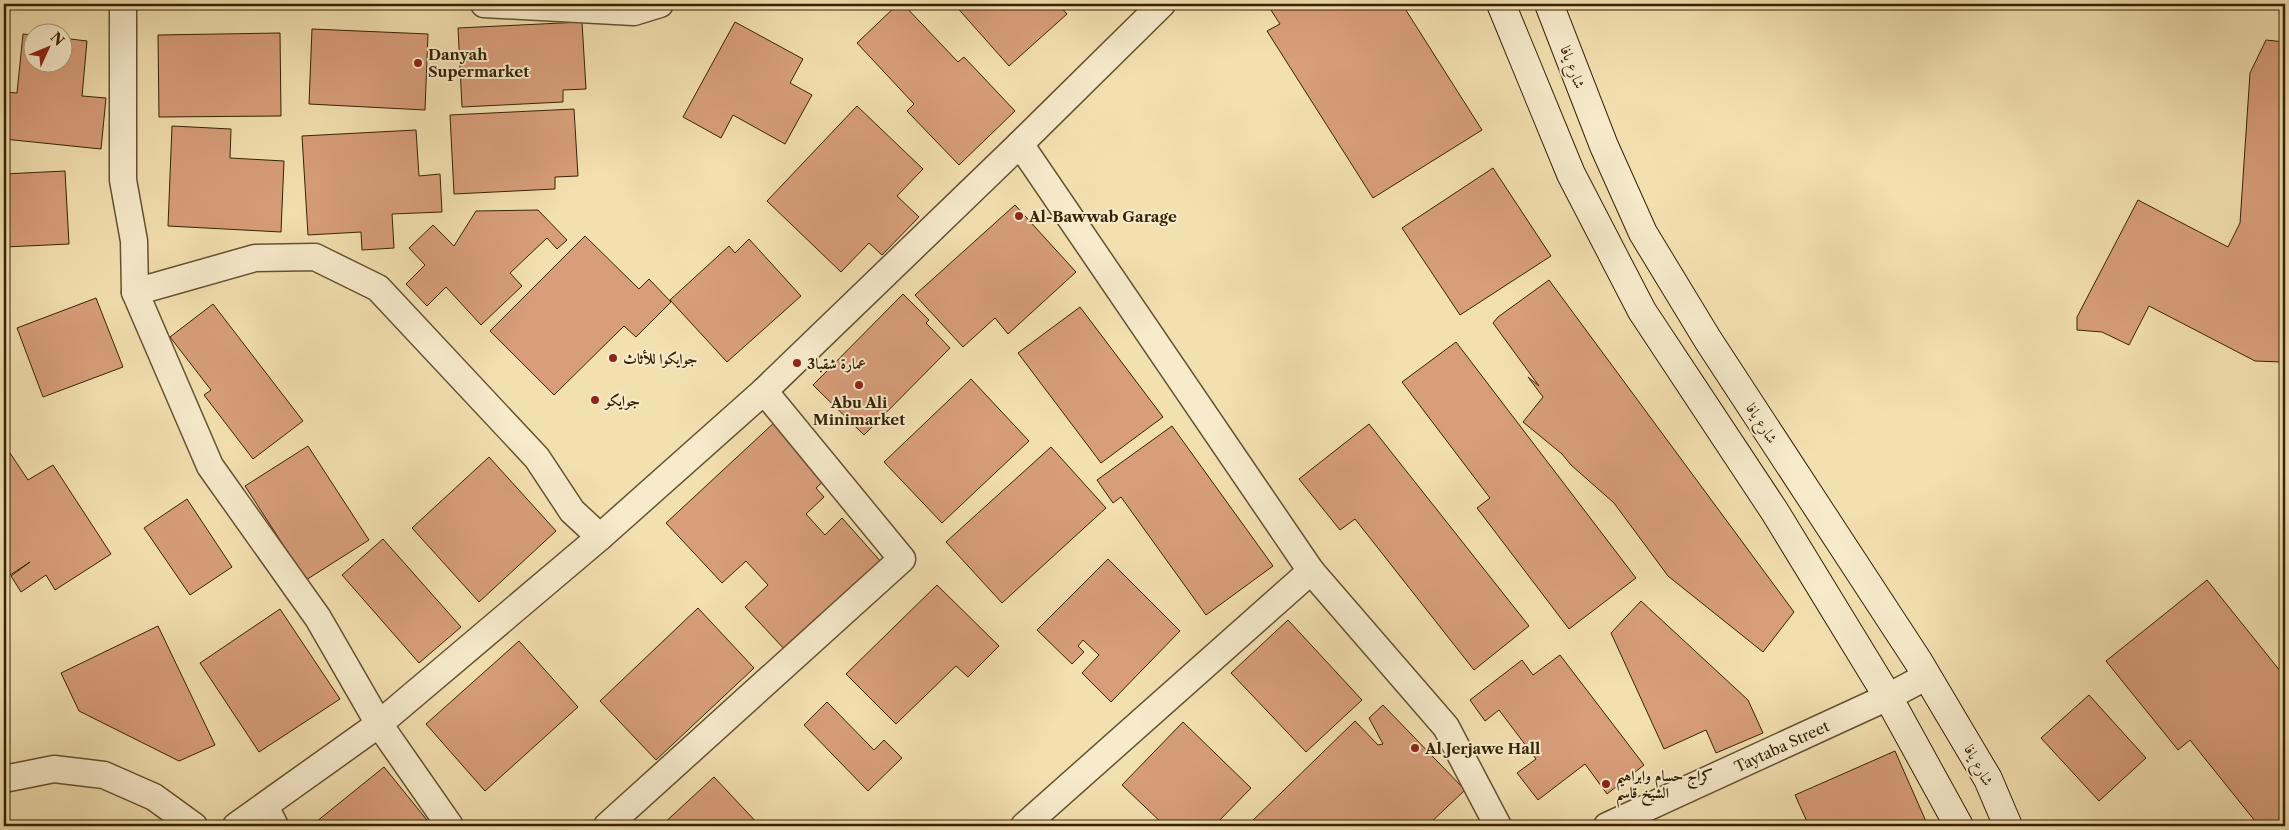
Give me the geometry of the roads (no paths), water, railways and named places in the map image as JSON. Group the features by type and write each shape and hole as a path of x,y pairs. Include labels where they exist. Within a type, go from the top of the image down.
{"main road":[{"path":"1501,4 1571,174 1642,311 1775,512 1888,698 1959,826"},
{"name":"شارع يافا","path":"1548,4 1604,146 1643,233 1708,340 1927,676 1988,779 2008,826"}],"street":[{"path":"123,4 123,180 134,241 135,292 210,466 318,618 379,724 450,826"},
{"path":"484,4 634,12 660,4"},
{"path":"236,826 270,816 600,537 764,391 1162,4"},
{"path":"1020,144 1311,571 1446,726 1498,826"},
{"path":"135,292 255,258 315,257 378,288 537,458 572,511 600,537"},
{"path":"607,826 902,560 764,391"},
{"path":"1024,826 1311,571"},
{"name":"Taytaba Street","path":"1607,826 1888,698 1927,676"},
{"path":"4,779 54,769 104,776 154,797 194,826"}],"place":[{"name":"Danyah Supermarket","path":"418,63"},
{"name":"Al-Bawwab Garage","path":"1019,216"},
{"name":"جوايكوا للأثاث","path":"613,358"},
{"name":"عمارة شقبا3","path":"797,363"},
{"name":"Abu Ali Minimarket","path":"859,385"},
{"name":"جوايكو","path":"595,400"},
{"name":"Al Jerjawe Hall","path":"1415,748"},
{"name":"كراج حسام وابراهيم الشيخ قاسم","path":"1606,784"}]}
